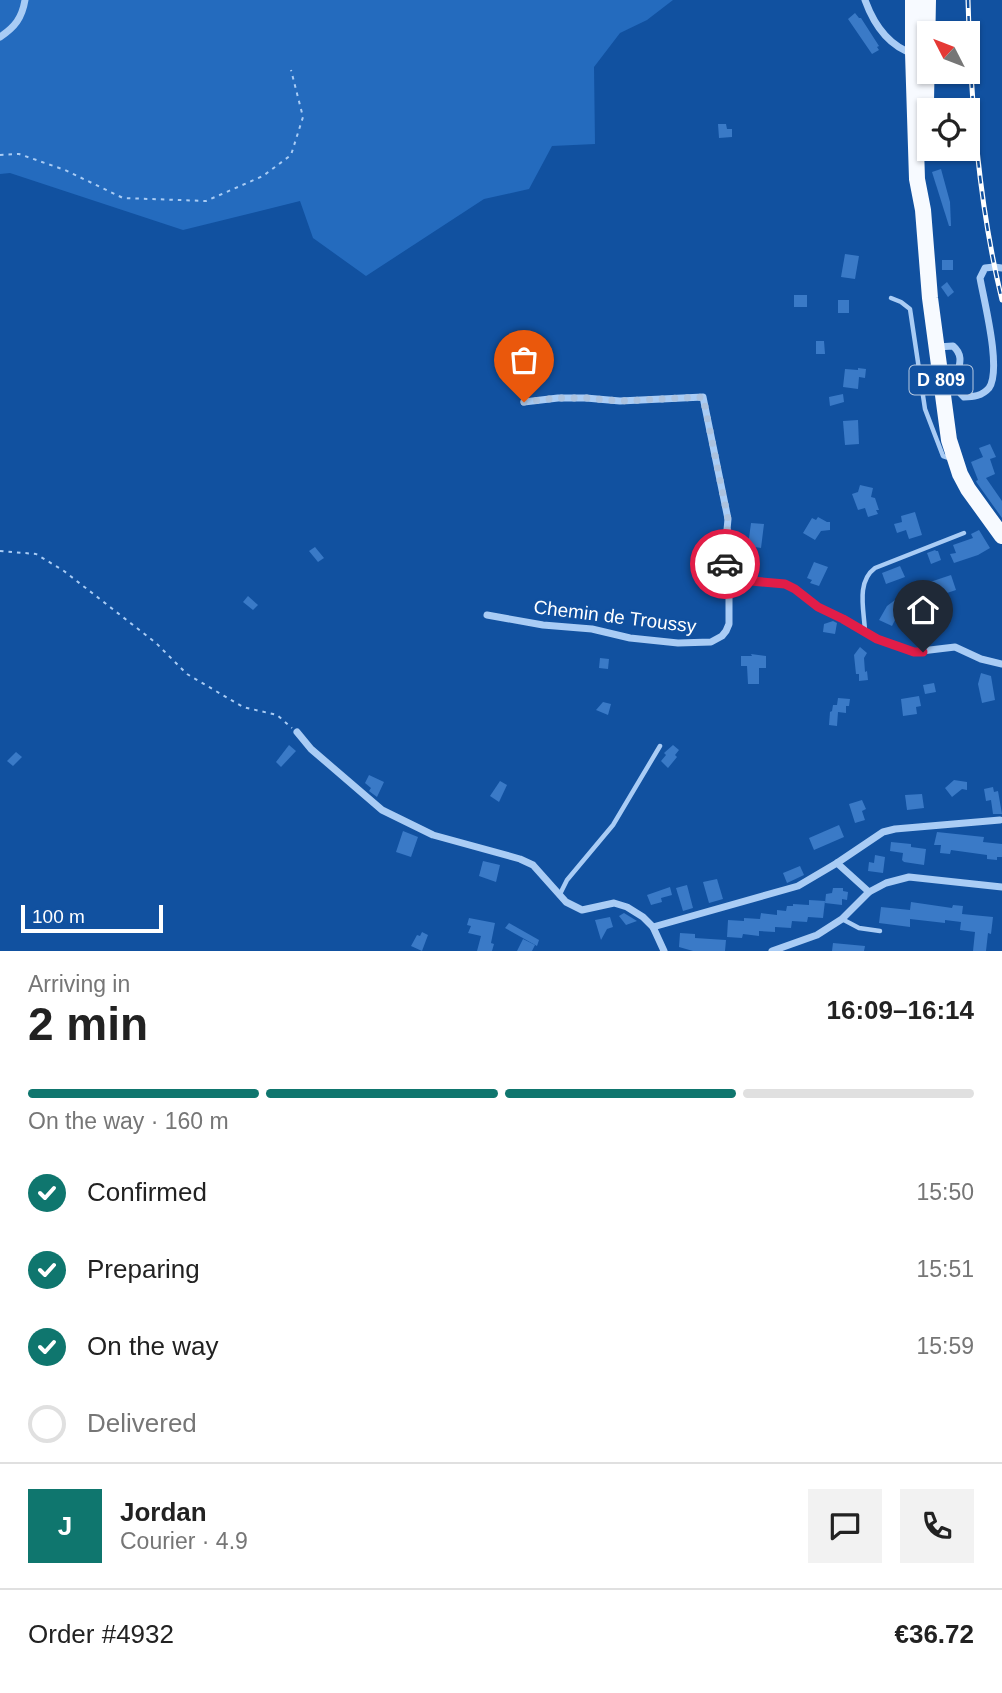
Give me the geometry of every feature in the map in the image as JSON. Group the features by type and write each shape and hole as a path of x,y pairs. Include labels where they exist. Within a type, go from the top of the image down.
{"main road":[{"name":"D 809","path":"913,0 913,52 925,186 923,210 930,298 949,440 968,489 1002,536"},
{"name":"D 809","path":"913,52 928,0"}],"street":[{"path":"0,37 19,21 25,0"},
{"path":"865,0 872,17 888,39 913,52"},
{"path":"937,347 953,346 960,352 956,380 957,388 964,397 975,397 988,388 994,375 994,352 980,278 985,268 1002,268"},
{"name":"Chemin de Troussy","path":"487,615 678,643 711,642 722,636 729,624 729,579 724,562 728,519 703,397 620,401 558,398 524,402"},
{"path":"729,579 785,584 818,607 877,639 914,652 955,647 981,659 1002,664"},
{"path":"297,732 312,749 382,810 433,835 533,865 566,902 583,910 614,904 627,907 653,927 664,951"},
{"path":"653,927 798,886 883,832 1000,820"},
{"path":"836,863 869,892"},
{"path":"772,951 817,935 842,919 869,892 886,883 909,877 1002,887"}],"lane":[{"path":"891,298 910,309 925,409 943,456 955,460"},
{"path":"865,632 863,586 867,574 875,568 964,533"},
{"path":"560,895 567,880 613,825 660,746"},
{"path":"842,919 859,928 880,931"}],"path":[{"path":"0,155 19,154 65,170 123,198 206,201 263,176 291,155 303,117 291,71"},
{"path":"0,551 36,554 64,571 156,643 187,674 243,707 277,715 297,732"}],"shaded area":[{"path":"0,0 673,0 647,20 620,33 594,67 595,144 552,146 529,189 484,199 366,276 313,238 300,201 183,230 10,173 0,174"}],"building":[{"path":"855,13 879,46 879,50 872,54 848,19"},
{"path":"718,124 726,124 727,129 732,129 732,137 719,138"},
{"path":"941,169 950,202 951,226 932,172"},
{"path":"845,254 859,256 855,279 841,277"},
{"path":"942,260 953,260 953,270 942,270"},
{"path":"947,282 954,292 948,297 941,287"},
{"path":"794,295 807,295 807,307 794,307"},
{"path":"838,300 849,300 849,313 838,313"},
{"path":"816,341 824,341 825,354 816,354"},
{"path":"845,369 866,369 865,378 859,377 858,389 843,387"},
{"path":"843,394 844,402 830,406 829,397"},
{"path":"858,420 859,444 845,445 843,421"},
{"path":"990,444 996,457 990,459 995,474 986,478 1002,501 1002,518 977,483 971,462 983,457 979,448"},
{"path":"860,485 873,488 871,497 875,498 878,514 868,517 865,508 858,510 852,494 858,492"},
{"path":"915,512 922,535 909,539 906,530 897,533 894,524 902,522 901,516"},
{"path":"818,517 830,522 830,530 821,531 815,540 803,533 812,518 816,520"},
{"path":"751,523 764,524 761,548 748,546"},
{"path":"979,530 990,548 954,563 950,554 956,553 953,545 973,538 971,534"},
{"path":"315,547 324,558 318,562 309,551"},
{"path":"935,550 941,560 931,564 927,553"},
{"path":"814,562 828,567 819,586 810,583 812,580 807,578"},
{"path":"900,566 905,577 886,584 882,573"},
{"path":"951,575 956,590 932,598 927,583"},
{"path":"248,596 258,605 253,610 243,602"},
{"path":"899,597 905,607 900,610 892,626 879,620 887,606"},
{"path":"833,621 837,623 835,634 823,632 824,624"},
{"path":"860,647 867,653 864,658 868,680 859,681 854,655"},
{"path":"751,654 766,656 766,668 759,668 759,684 748,684 747,666 741,666 741,656 752,656"},
{"path":"600,658 609,659 608,669 599,668"},
{"path":"981,673 991,676 995,700 982,703 978,684"},
{"path":"934,683 936,692 925,694 923,685"},
{"path":"919,696 921,706 916,707 917,714 903,716 901,699"},
{"path":"838,698 850,699 849,706 846,706 846,713 838,712 837,726 829,725 830,712 833,705 837,705"},
{"path":"603,702 611,704 608,715 596,710"},
{"path":"289,745 296,751 281,767 276,762"},
{"path":"673,745 679,750 668,768 661,761 666,755 664,753"},
{"path":"16,752 22,757 13,766 7,761"},
{"path":"369,775 384,782 377,797 369,791 371,788 365,783"},
{"path":"954,780 967,782 967,790 962,789 952,797 945,788"},
{"path":"500,781 507,785 499,802 490,796"},
{"path":"993,787 994,792 998,791 1002,814 993,814 991,800 986,801 984,789"},
{"path":"922,794 924,808 907,810 905,795"},
{"path":"862,800 866,809 862,811 865,820 855,823 849,804"},
{"path":"839,825 844,837 814,850 809,838"},
{"path":"403,831 418,837 411,857 396,852"},
{"path":"937,832 984,837 983,842 1002,844 1002,857 997,857 997,860 987,859 987,855 951,850 950,854 940,853 941,845 934,845"},
{"path":"891,842 926,849 924,865 904,862 903,853 890,851"},
{"path":"875,855 885,857 883,873 868,871 869,862 874,863"},
{"path":"483,861 500,865 496,882 479,876"},
{"path":"800,866 804,875 787,883 783,873"},
{"path":"717,879 723,899 709,903 703,882"},
{"path":"687,885 693,908 683,911 676,888"},
{"path":"670,887 672,895 651,905 647,895"},
{"path":"833,888 843,888 843,891 848,892 847,900 842,899 842,905 825,903 826,894 832,893"},
{"path":"809,900 825,901 823,918 808,917 807,922 792,921 791,928 775,927 775,932 759,931 759,936 743,934 742,938 727,937 728,920 760,919 761,913 777,915 777,910 786,911 787,906 793,904 809,905"},
{"path":"911,902 952,908 953,905 963,906 962,914 993,917 986,951 973,951 975,932 960,930 961,922 910,919 910,927 879,923 881,907 910,910"},
{"path":"624,913 637,921 626,925 619,916"},
{"path":"610,917 613,927 607,929 601,940 595,920"},
{"path":"469,918 495,923 492,951 477,951 481,936 468,933 471,926 467,925"},
{"path":"509,923 539,940 537,946 505,928"},
{"path":"422,932 428,935 422,951 411,946"},
{"path":"680,933 695,934 695,938 726,940 725,951 693,951 679,947"},
{"path":"523,939 535,945 532,951 517,951"},
{"path":"833,943 865,946 864,951 832,951"}],"railway":[{"path":"968,0 971,76 981,188 1002,300"}],"way so far":[{"path":"524,402 558,398 620,401 703,397 728,519 725,564"}],"route":[{"path":"725,564 729,579 785,584 818,607 877,639 914,652 923,652"}]}
